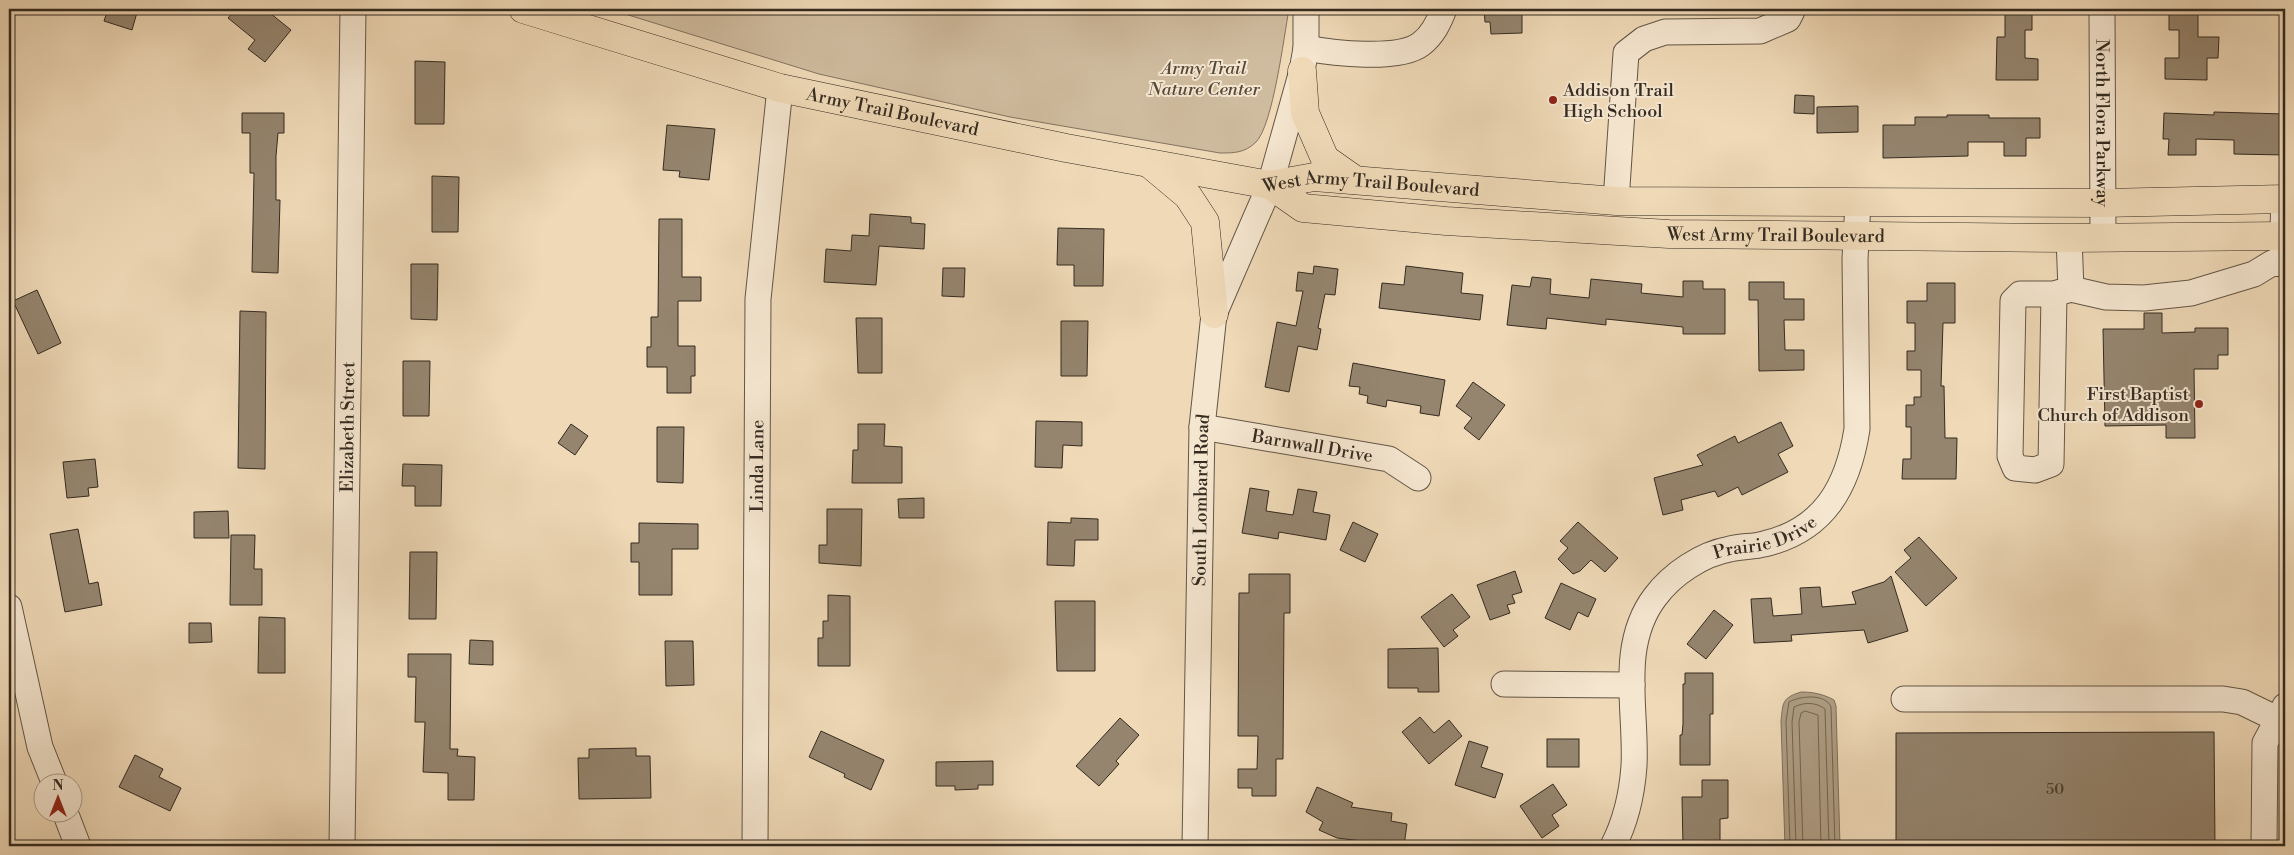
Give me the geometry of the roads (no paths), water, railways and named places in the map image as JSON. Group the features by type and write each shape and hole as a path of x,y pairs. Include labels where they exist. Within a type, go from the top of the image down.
{"main road":[{"name":"Army Trail Boulevard","path":"523,9 780,88 1066,148 1270,185"},
{"path":"1304,59 1305,113 1325,159 1356,180"},
{"path":"1150,164 1188,196 1206,222 1214,314"},
{"name":"West Army Trail Boulevard","path":"1270,185 1314,177 1616,201 2103,203 2284,199"},
{"name":"West Army Trail Boulevard","path":"1270,185 1303,208 1464,222 1668,234 2070,238 2284,236"},
{"path":"1612,230 1616,201"}],"street":[{"name":"Elizabeth Street","path":"342,846 354,9"},
{"name":"South Lombard Road","path":"1195,836 1202,427 1214,314 1270,185 1304,59 1306,9"},
{"path":"1304,59 1342,54 1396,53 1420,45 1435,29 1444,9"},
{"path":"1616,201 1626,53 1644,39 1665,32 1760,31 1788,19 1793,9"},
{"name":"North Flora Parkway","path":"2102,9 2103,238"},
{"name":"Linda Lane","path":"756,846 758,299 780,88"},
{"path":"2070,238 2062,292 2051,464 2035,470 2016,468 2010,456 2014,301 2020,294 2062,292 2106,297 2144,298 2191,293 2254,274 2272,263 2284,264 2284,199"},
{"name":"Prairie Drive","path":"1613,846 1624,822 1634,766 1632,685 1634,651 1640,622 1652,601 1663,587 1689,566 1707,556 1729,549 1763,545 1785,538 1806,527 1827,508 1845,480 1853,456 1857,430 1856,237 1858,202"},
{"name":"Barnwall Drive","path":"1202,427 1389,459 1418,478"},
{"path":"9,607 40,747 50,772"},
{"path":"1504,684 1632,685"},
{"path":"1904,699 2223,699 2282,713 2265,743 2274,775 2274,811 2264,846"},
{"path":"69,822 78,846"}],"water":[{"path":"1801,692 1826,696 1834,700 1836,706 1840,846 1785,846 1781,721 1783,705 1787,699"}],"place":[{"name":"Addison Trail High School","path":"1553,100"},
{"name":"First Baptist Church of Addison","path":"2199,404"}],"park label":[{"name":"Army Trail Nature Center","path":"1204,78"}]}
